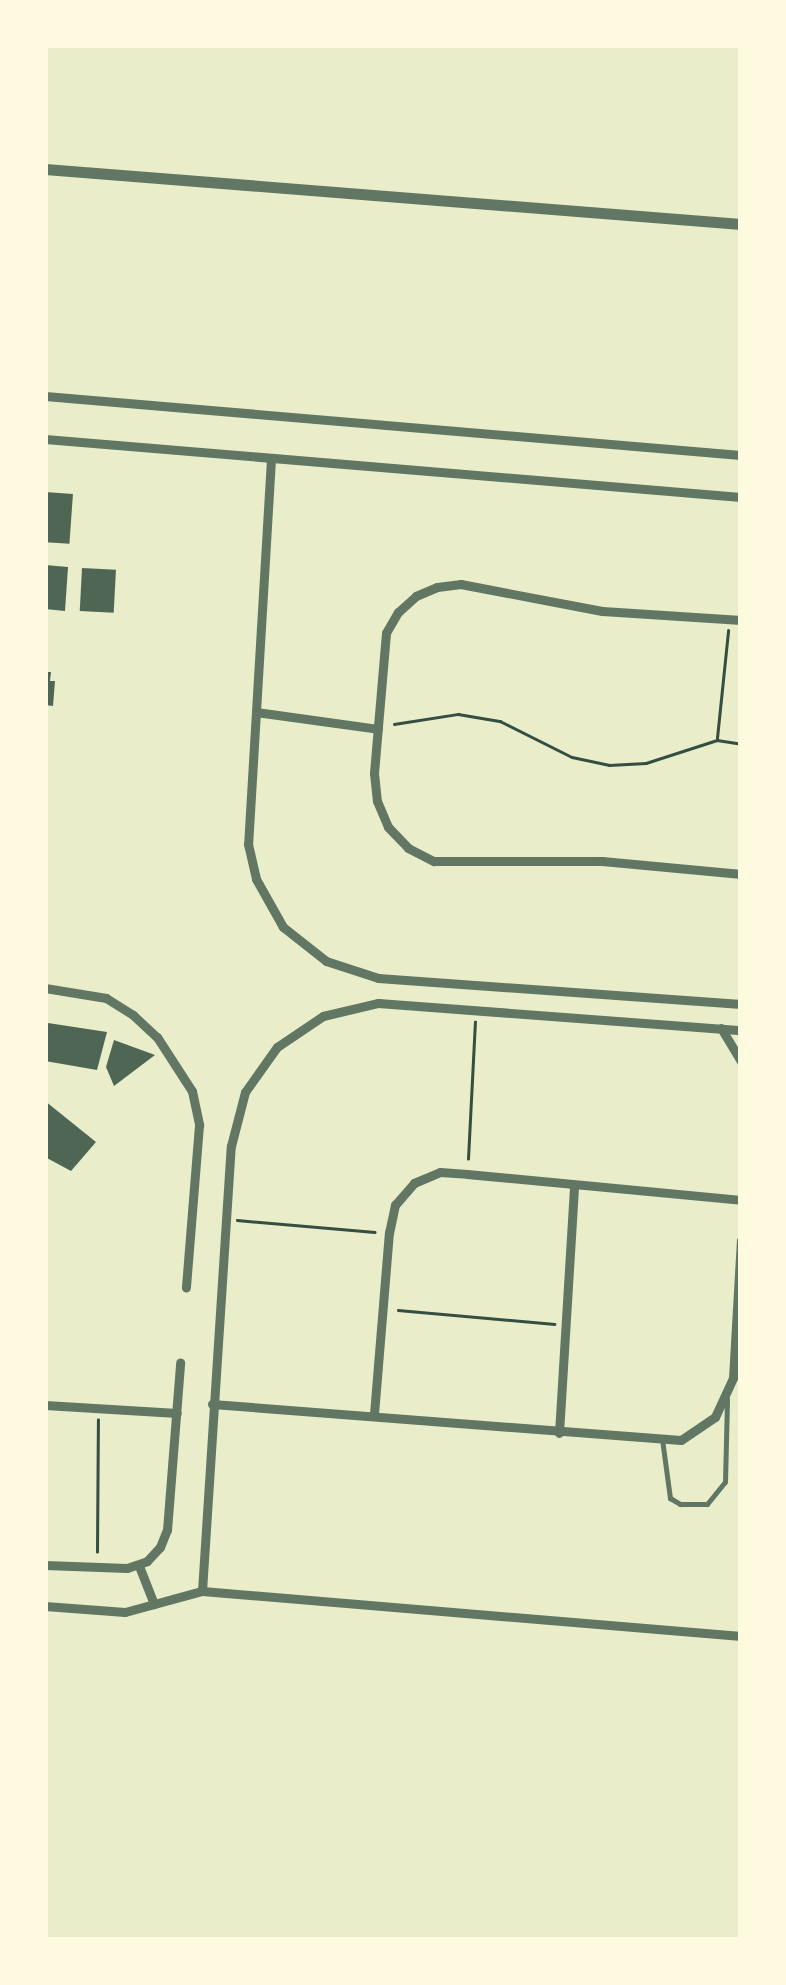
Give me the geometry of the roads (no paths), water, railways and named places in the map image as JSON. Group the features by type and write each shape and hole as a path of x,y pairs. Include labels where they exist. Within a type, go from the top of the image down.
{"street":[{"path":"45,168 741,224"},
{"path":"45,396 741,455"},
{"path":"45,439 741,497"},
{"path":"271,459 248,844 263,896 283,927 326,961 378,978 741,1004"},
{"path":"741,620 602,611 461,584 437,587 407,604 386,633 376,802 388,827 408,848 434,861 602,861 741,874"},
{"path":"256,712 378,729"},
{"path":"45,988 106,998 133,1015 157,1037 192,1091 199,1125 186,1287"},
{"path":"202,1591 231,1146 245,1092 277,1047 324,1016 378,1004 741,1030"},
{"path":"721,1028 741,1061"},
{"path":"374,1414 389,1233 395,1205 414,1183 440,1172 741,1200"},
{"path":"560,1433 574,1187"},
{"path":"212,1404 681,1440 700,1430 726,1398 733,1378 741,1240"},
{"path":"45,1565 139,1566 155,1555 164,1539 180,1363"},
{"path":"45,1404 177,1413"},
{"path":"139,1566 154,1604"},
{"path":"45,1606 126,1612 202,1591 741,1636"}],"lane":[{"path":"662,1439 670,1498 680,1504 708,1504 725,1482 726,1398"}]}
